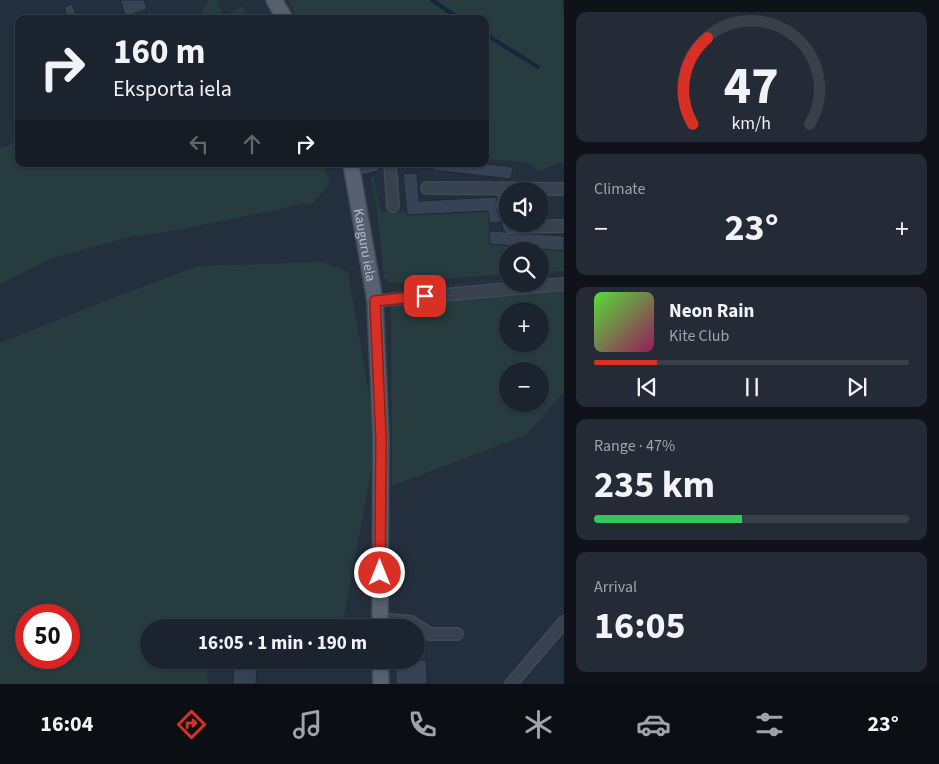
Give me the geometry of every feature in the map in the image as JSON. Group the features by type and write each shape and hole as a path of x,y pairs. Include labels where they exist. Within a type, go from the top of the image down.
{"main road":[{"path":"274,0 283,15"},
{"name":"Kauguru iela","path":"352,167 375,301 381,438 380,619"},
{"path":"380,669 381,684"}],"street":[{"path":"390,167 393,206"},
{"path":"427,188 499,189"},
{"path":"549,190 564,190"},
{"path":"549,226 564,226"},
{"path":"375,301 564,284"},
{"path":"511,684 564,622"},
{"path":"425,631 430,634 457,634"}],"green space":[{"path":"209,0 217,0 222,15 200,15"},
{"path":"288,0 562,0 564,16 564,165 560,162 539,171 526,162 489,159 489,15 296,15"},
{"path":"242,6 247,15 226,15"},
{"path":"15,140 15,167 323,167 330,183 314,202 178,230 130,237 52,258 0,284 0,148 8,146"},
{"path":"373,177 381,212 406,211 407,215 413,215 488,211 490,244 499,245 499,275 395,283 387,281 384,277 376,201 371,178"},
{"path":"549,250 564,251 564,271 549,272"},
{"path":"323,262 348,272 377,441 344,617 332,619 140,619 140,669 208,669 207,684 0,684 0,343 198,266"},
{"path":"499,280 400,291 387,291"},
{"path":"564,291 564,392 549,409 549,362 499,362 499,412 546,412 526,435 392,486 391,307 400,304 494,295"}],"building":[{"path":"120,0 144,0 147,9 131,15 125,15"},
{"path":"72,4 76,15 67,15 64,7"},
{"path":"489,164 513,167 511,179 433,170 433,167 489,167"},
{"path":"417,173 419,201 497,197 496,207 499,222 489,223 488,211 407,215 403,174"},
{"path":"489,231 511,234 564,236 564,251 549,250 549,242 499,242 499,245 490,244"},
{"path":"426,660 427,684 396,684 396,669 425,669"},
{"path":"234,669 257,669 256,684 233,684"}],"waterway":[{"path":"432,0 454,15"},
{"path":"489,36 538,67"}],"route":[{"path":"380,573 381,438 375,301 425,296"}]}
